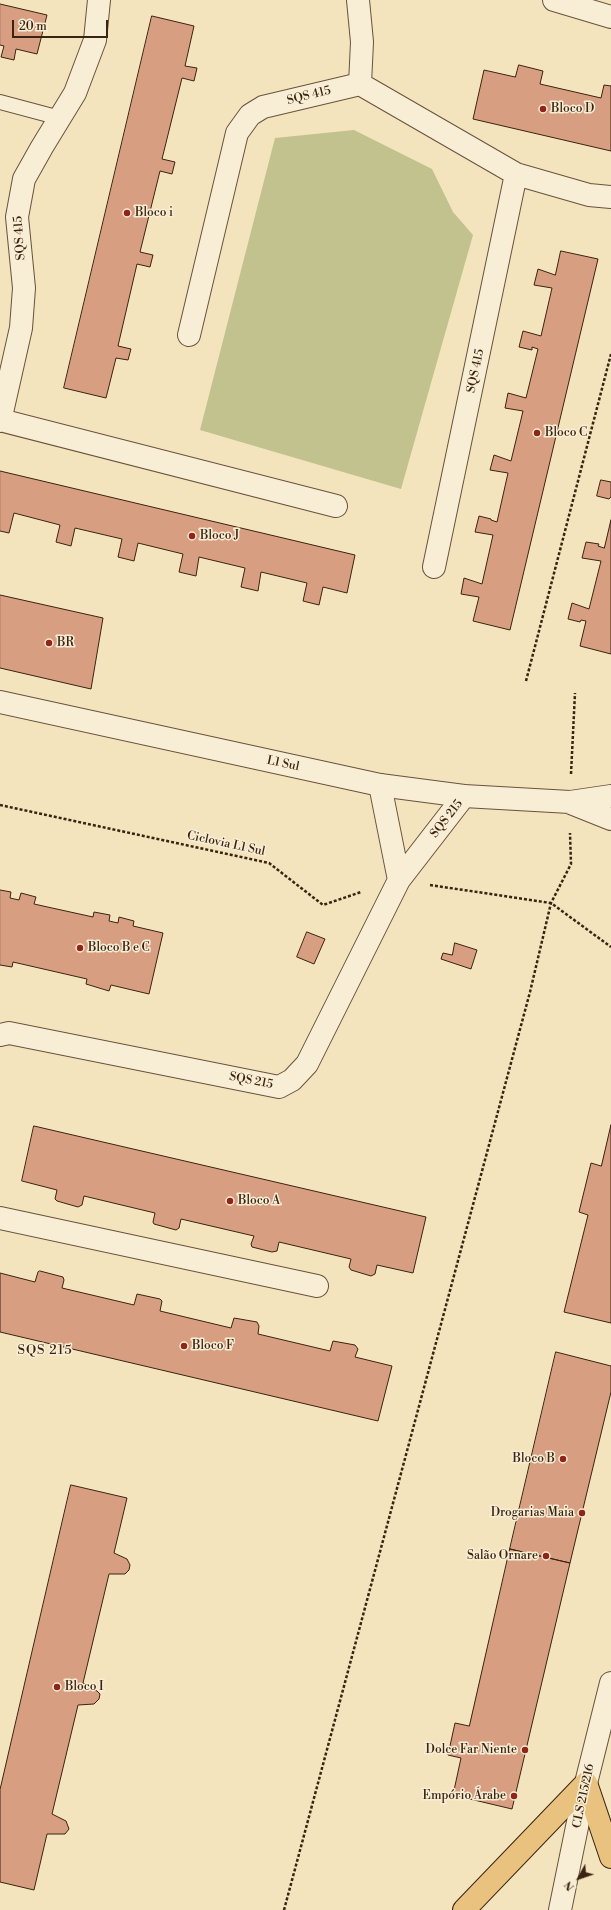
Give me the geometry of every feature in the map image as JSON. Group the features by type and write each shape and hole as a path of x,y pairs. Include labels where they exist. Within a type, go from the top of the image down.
{"main road":[{"path":"464,1910 586,1783 611,1857"}],"street":[{"name":"SQS 415","path":"99,0 95,40 76,93 24,179 17,217 24,288 21,328 0,420 336,506"},
{"path":"358,0 362,42 360,84 516,174 589,195 611,197"},
{"path":"554,0 611,17"},
{"name":"SQS 415","path":"189,335 237,133 250,115 263,107 360,84"},
{"name":"SQS 415","path":"434,567 516,174"},
{"name":"L1 Sul","path":"0,702 380,785 464,796 570,802 611,796"},
{"path":"380,785 399,880"},
{"name":"SQS 215","path":"3,1032 279,1087 292,1080 307,1064 399,880 464,796"},
{"name":"L1 Sul","path":"570,802 611,819"},
{"path":"0,1218 317,1286"},
{"name":"CLS 215/216","path":"560,1910 586,1783 611,1683"}],"lane":[{"path":"0,102 60,118"}],"path":[{"path":"526,682 611,354"},
{"path":"284,1910 528,1000 551,903 571,864 570,802 575,693"},
{"name":"Ciclovia L1 Sul","path":"0,805 269,863 323,904 399,880 551,903 611,947"}],"green space":[{"path":"354,130 432,169 453,212 473,235 401,489 200,430 275,138"}],"building":[{"path":"0,4 47,15 37,54 16,49 14,60 1,57 4,46 0,45"},
{"name":"Bloco i","path":"152,16 194,26 185,66 197,68 194,81 182,78 162,159 175,162 172,174 160,171 140,252 153,255 150,267 137,264 118,346 131,349 128,360 116,358 106,398 64,388"},
{"name":"Bloco D","path":"519,65 543,71 540,84 601,98 604,85 611,86 611,151 473,119 484,70 515,77"},
{"name":"Bloco C","path":"561,251 598,259 510,630 473,621 479,597 461,594 464,578 482,584 493,535 475,532 479,516 497,522 508,473 490,470 494,455 511,461 523,411 505,408 508,393 526,398 538,349 532,347 532,350 519,347 523,331 541,336 552,288 534,285 538,269 555,275"},
{"name":"Bloco J","path":"0,471 355,555 347,593 323,587 319,605 303,601 307,583 261,572 258,591 241,587 245,568 199,557 196,576 179,572 183,554 138,543 134,561 118,557 122,539 75,528 71,546 56,542 60,525 14,513 9,533 0,531"},
{"path":"601,480 611,482 611,497 609,499 597,496"},
{"path":"611,520 611,654 580,646 586,621 581,620 580,622 568,619 572,603 589,609 601,561 582,558 586,542 599,544 598,546 604,548"},
{"name":"BR","path":"0,595 103,618 91,689 0,668"},
{"name":"Bloco B e C","path":"0,890 11,892 10,898 19,900 21,893 36,897 34,904 93,917 94,912 110,915 109,921 118,923 119,917 134,921 133,926 163,933 149,994 111,985 109,991 86,984 87,979 13,962 12,967 0,965"},
{"path":"307,932 325,939 314,964 297,957"},
{"path":"455,943 477,950 471,969 441,959 443,953 452,955"},
{"path":"611,1125 611,1323 564,1312 588,1215 579,1212 591,1163 601,1166"},
{"name":"Bloco A","path":"34,1126 426,1217 413,1273 377,1265 375,1274 371,1276 351,1270 349,1267 351,1259 279,1242 277,1251 272,1252 252,1247 251,1244 254,1236 181,1219 179,1228 176,1230 154,1224 155,1213 84,1196 82,1205 78,1207 57,1201 55,1199 57,1190 22,1181"},
{"name":"Bloco F","path":"40,1271 63,1277 64,1280 62,1288 134,1305 137,1294 160,1299 162,1301 160,1311 231,1328 234,1318 257,1322 259,1326 258,1334 330,1351 333,1341 355,1345 358,1349 355,1357 392,1366 378,1421 0,1332 0,1273 35,1282 38,1272"},
{"name":"Bloco B","path":"556,1352 611,1366 611,1392 570,1563 510,1549"},
{"name":"Bloco I","path":"71,1485 127,1498 114,1553 127,1559 130,1565 129,1570 125,1574 109,1574 83,1683 100,1694 99,1699 94,1704 78,1705 52,1814 66,1821 69,1829 65,1834 47,1834 34,1890 0,1882 0,1790"},
{"path":"510,1549 570,1563 512,1809 453,1795 461,1758 448,1755 455,1723 469,1726"}],"place":[{"name":"Bloco D","path":"543,109"},
{"name":"Bloco i","path":"127,213"},
{"name":"Bloco C","path":"537,433"},
{"name":"Bloco J","path":"192,536"},
{"name":"BR","path":"49,643"},
{"name":"Bloco B e C","path":"80,948"},
{"name":"Bloco A","path":"230,1201"},
{"name":"Bloco F","path":"184,1346"},
{"name":"Bloco B","path":"563,1459"},
{"name":"Drogarias Maia","path":"582,1513"},
{"name":"Salão Ornare","path":"546,1556"},
{"name":"Bloco I","path":"57,1687"},
{"name":"Dolce Far Niente","path":"525,1750"},
{"name":"Empório Árabe","path":"514,1796"}],"district":[{"name":"SQS 215","path":"45,1351"}]}
